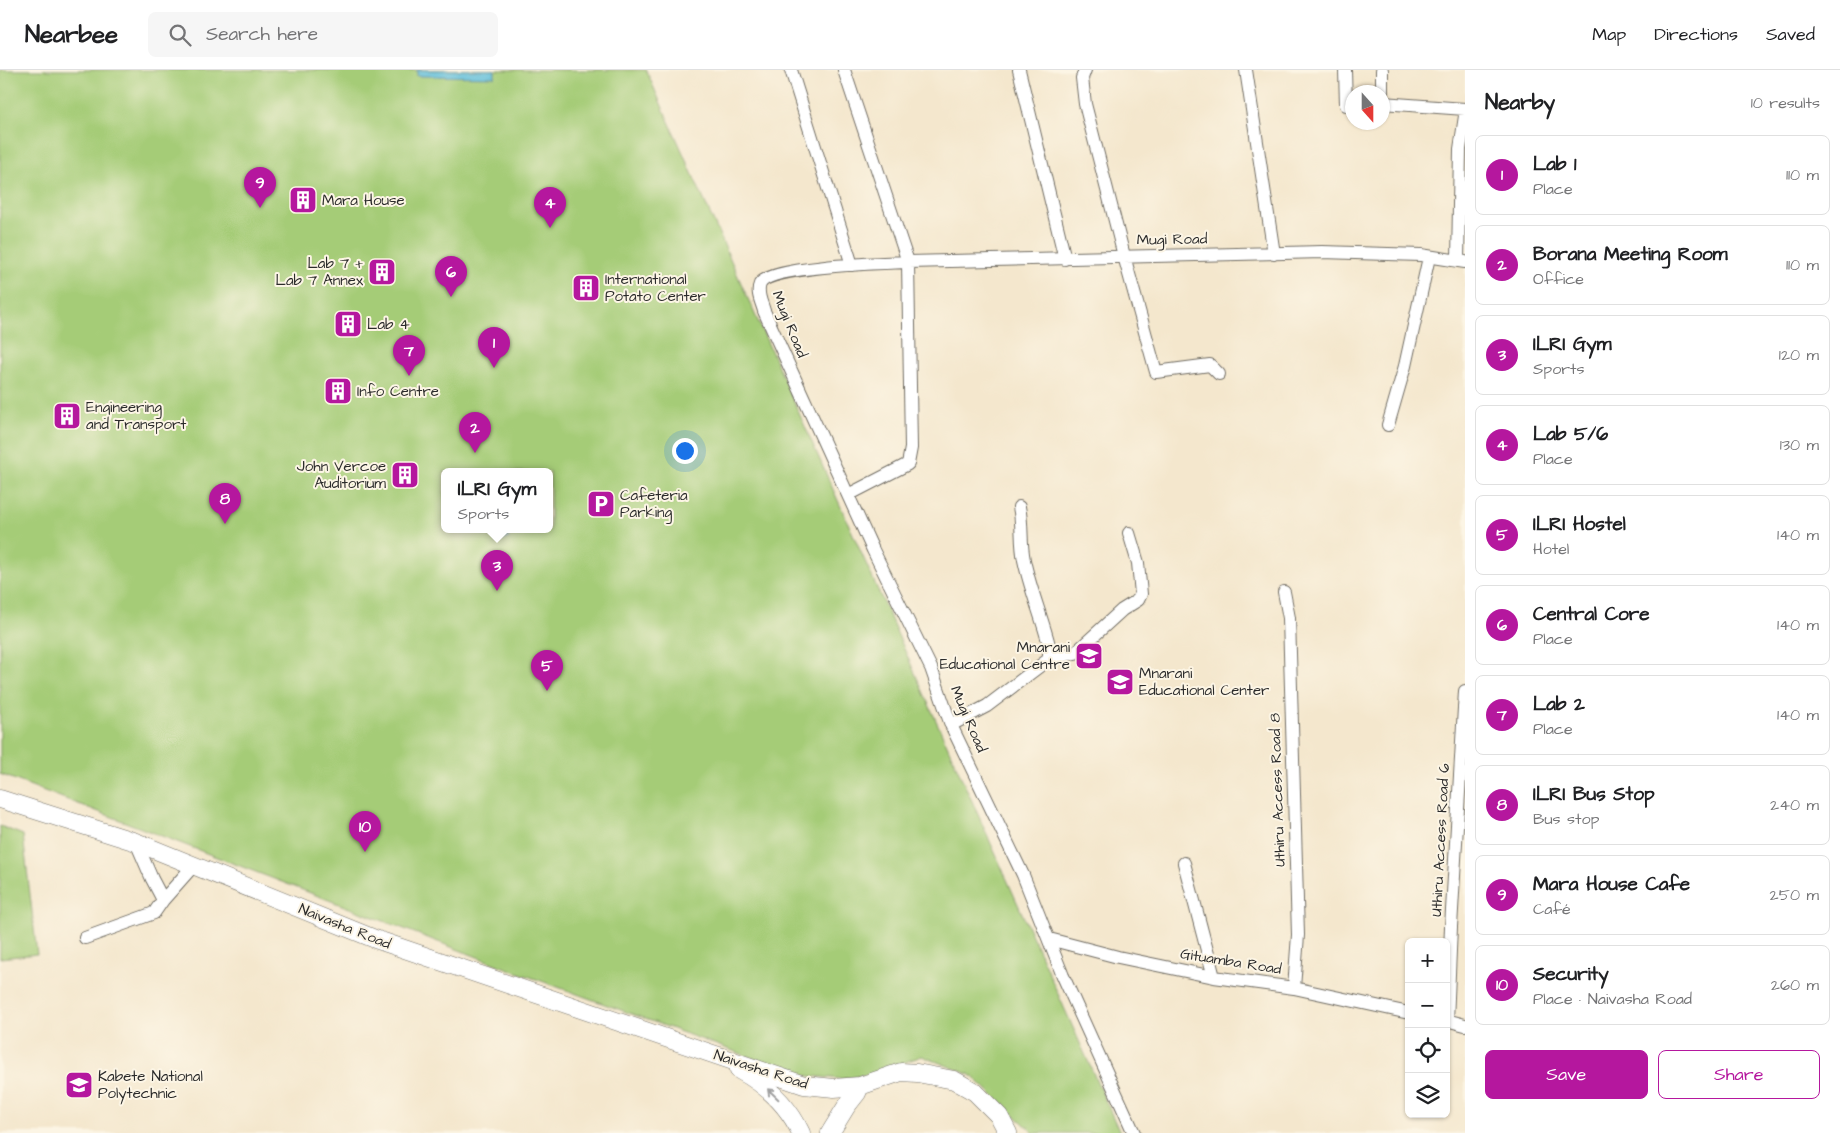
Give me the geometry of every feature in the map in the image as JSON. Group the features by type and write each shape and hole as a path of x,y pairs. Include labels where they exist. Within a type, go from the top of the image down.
{"main road":[{"name":"Naivasha Road","path":"0,799 136,842 375,939 804,1085 834,1088 860,1086 901,1072 954,1080 975,1092 999,1116 1008,1133"},
{"name":"Naivasha Road","path":"692,1047 749,1075 767,1088 784,1104 802,1133"},
{"path":"830,1133 846,1107 857,1094 860,1086"}],"street":[{"path":"791,70 852,265"},
{"path":"844,70 908,262 911,448 908,464 848,495"},
{"path":"1020,70 1065,258"},
{"path":"1085,70 1082,78 1085,104 1156,372 1210,365 1219,374"},
{"path":"1246,70 1274,254"},
{"path":"1345,70 1345,85"},
{"path":"1382,70 1382,85"},
{"path":"1390,104 1465,109"},
{"path":"1462,261 1460,156 1465,116"},
{"name":"Mugi Road","path":"1134,1133 1063,976 1023,875 951,724 931,668 873,550 764,311 759,294 760,284 766,278 799,270 908,262 1322,252 1422,255 1462,261"},
{"path":"1388,425 1405,366 1429,257"},
{"path":"1019,507 1022,521 1023,558 1049,645 1049,658"},
{"path":"951,724 987,706 1049,658 1075,653 1122,610 1138,600 1141,594 1138,564 1129,533"},
{"name":"Uthiru Access Road 8","path":"1284,592 1289,618 1297,925 1294,988"},
{"name":"Uthiru Access Road 6","path":"1449,983 1465,691"},
{"path":"136,842 163,900"},
{"path":"1184,863 1214,977"},
{"path":"85,938 154,913 194,865"},
{"name":"Gituamba Road","path":"1049,939 1118,957 1214,977 1294,988 1405,1012"},
{"path":"1450,1022 1465,1025"}],"green space":[{"path":"0,70 646,70 1120,1133 1034,1133 971,1075 922,1056 871,1074 842,1079 799,1075 514,971 0,774"},
{"path":"0,826 23,835 37,954 0,958"}],"water":[{"path":"417,70 495,70 495,77 417,76"},
{"path":"493,533 507,533 509,538 496,543"}],"place":[{"name":"Mara House","path":"303,200"},
{"name":"Mara House Cafe","path":"260,208"},
{"name":"Lab 5/6","path":"550,228"},
{"name":"Lab 7 + Lab 7 Annex","path":"382,272"},
{"name":"International Potato Center","path":"586,288"},
{"name":"Central Core","path":"451,297"},
{"name":"Lab 4","path":"348,324"},
{"name":"Lab 1","path":"494,368"},
{"name":"Lab 2","path":"409,376"},
{"name":"Info Centre","path":"338,391"},
{"name":"Engineering and Transport","path":"67,416"},
{"name":"Borana Meeting Room","path":"475,453"},
{"name":"John Vercoe Auditorium","path":"405,475"},
{"name":"Cafeteria Parking","path":"601,504"},
{"name":"ILRI Bus Stop","path":"225,524"},
{"name":"ILRI Gym","path":"497,591"},
{"name":"Mnarani Educational Centre","path":"1089,656"},
{"name":"Mnarani Educational Center","path":"1120,682"},
{"name":"ILRI Hostel","path":"547,691"},
{"name":"Security","path":"365,852"},
{"name":"Kabete National Polytechnic","path":"79,1085"}]}
